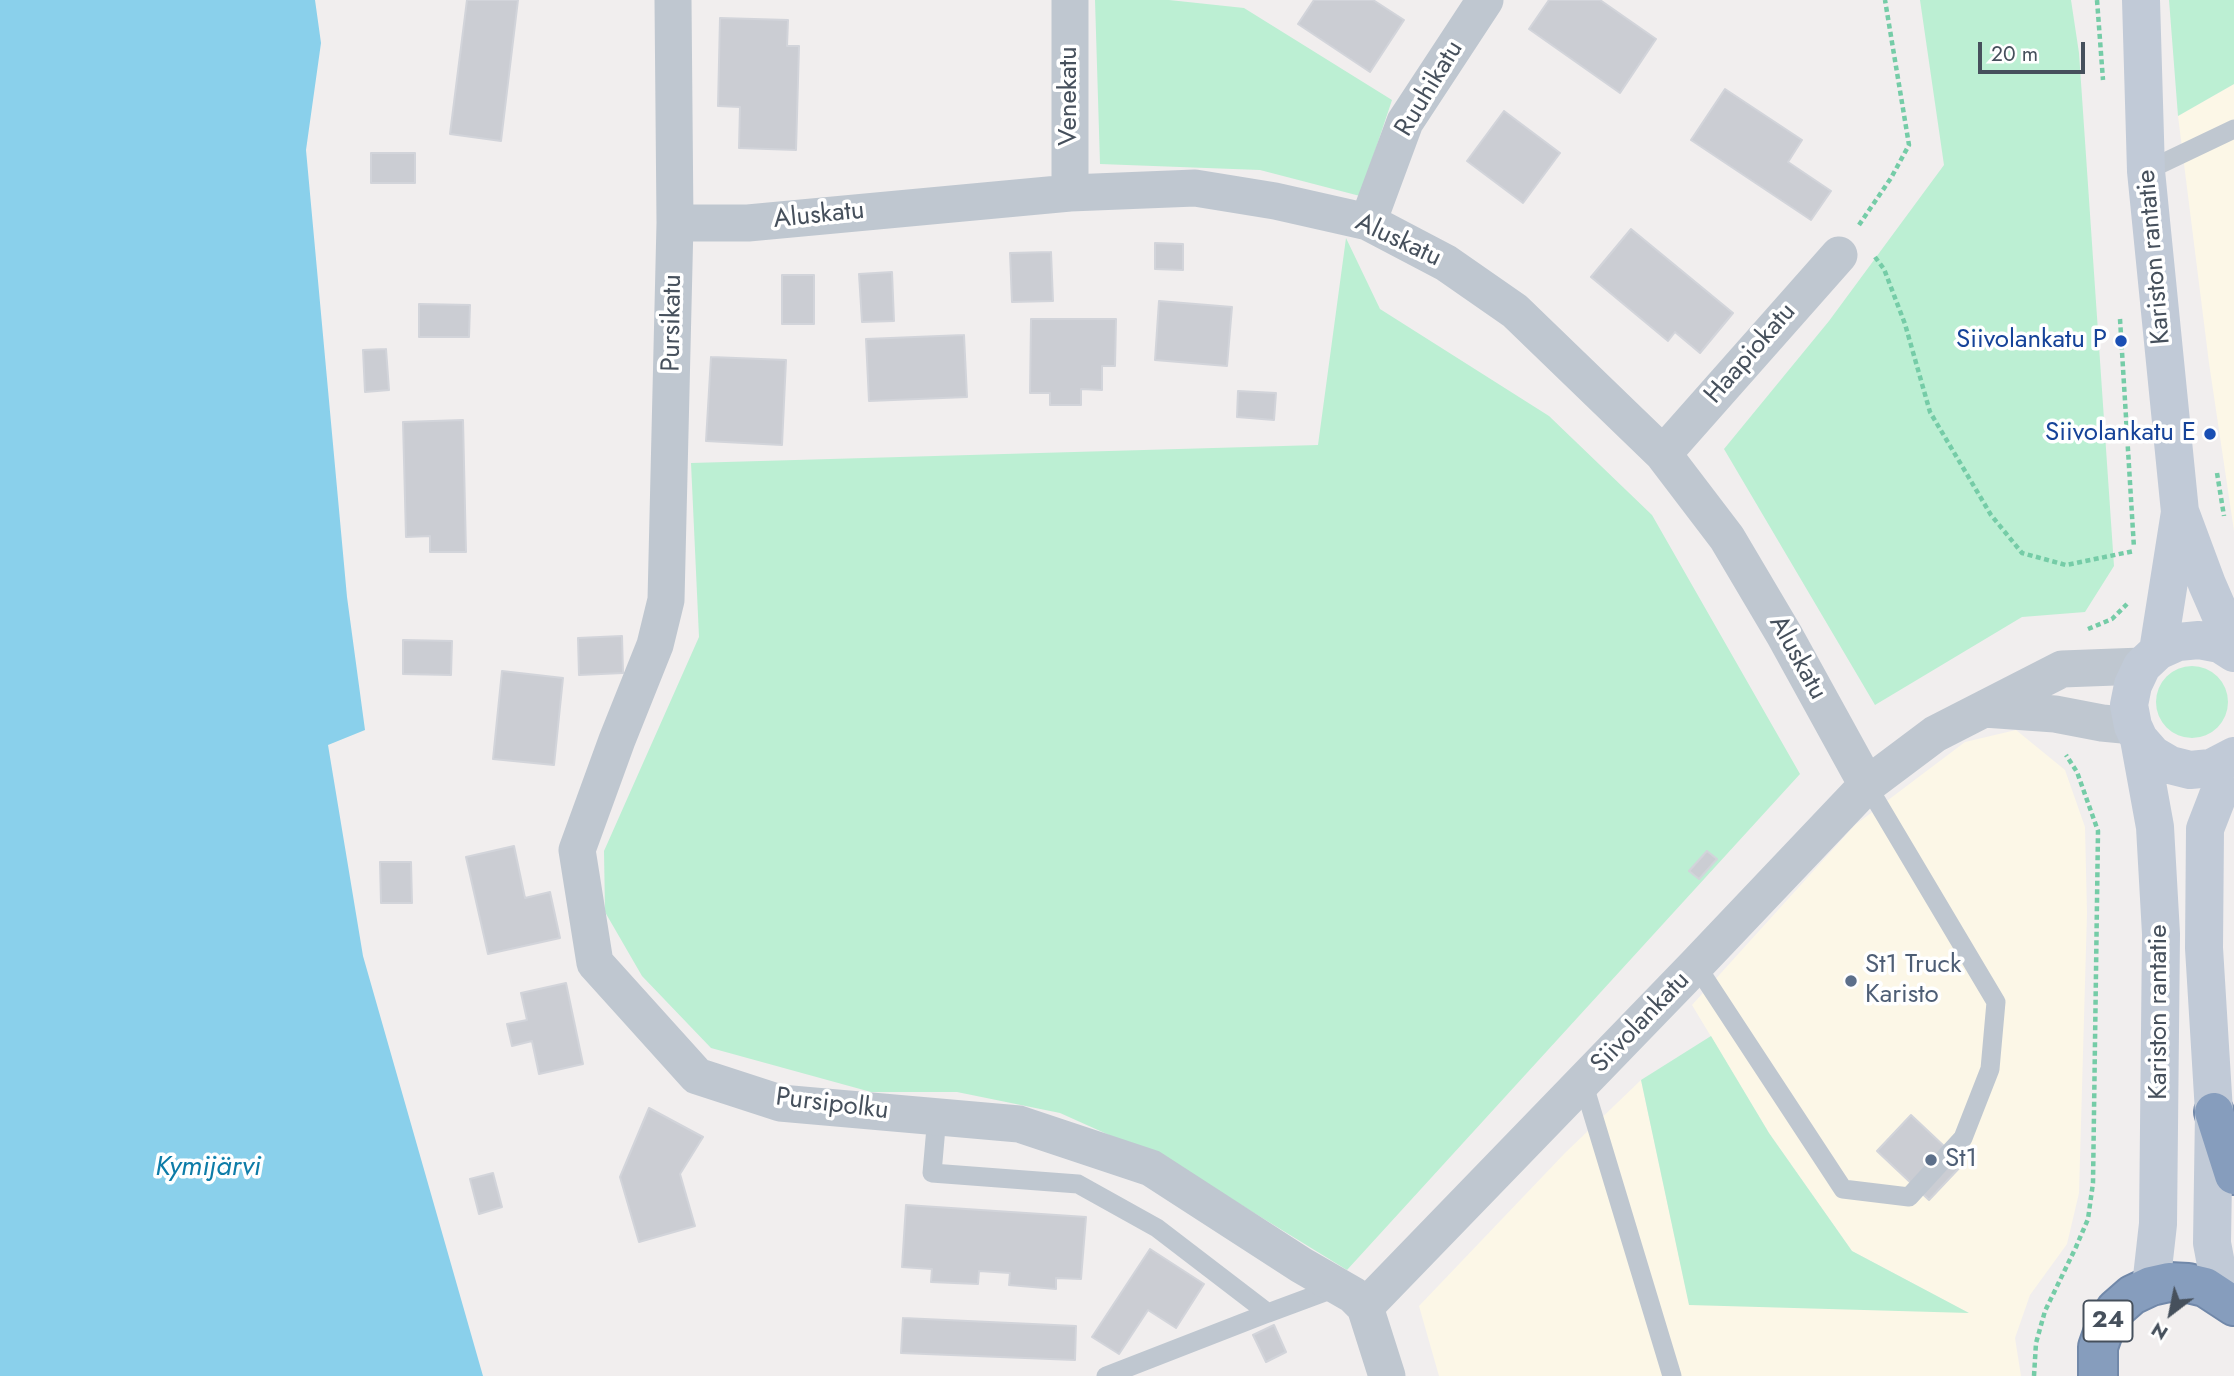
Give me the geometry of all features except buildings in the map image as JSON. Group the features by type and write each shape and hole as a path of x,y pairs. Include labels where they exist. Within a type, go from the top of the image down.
{"highway":[{"path":"2214,1112 2234,1175"},
{"name":"24","path":"2098,1376 2098,1347 2105,1327 2116,1309 2132,1295 2151,1286 2169,1282 2188,1283 2206,1287 2228,1301"}],"street":[{"name":"Pursikatu","path":"655,645 666,600 675,223 673,0"},
{"name":"Venekatu","path":"1070,0 1070,193"},
{"name":"Ruuhikatu","path":"1368,222 1405,122 1485,0"},
{"name":"Kariston rantatie","path":"2141,0 2146,171 2180,512 2234,646"},
{"name":"Aluskatu","path":"675,223 748,223 1070,193 1195,188 1275,201 1368,222 1446,263 1515,311 1663,454 1727,538 1785,636 1867,785"},
{"name":"Haapiokatu","path":"1663,454 1847,243"},
{"name":"Kariston rantatie","path":"2151,1286 2159,1213 2161,934 2155,827 2129,705 2133,685 2150,658 2180,512"},
{"path":"2150,658 2178,642 2199,640 2220,644 2234,653"},
{"name":"Pursipolku","path":"655,645 577,850 595,963 697,1076 780,1103 1019,1124 1151,1168 1351,1297"},
{"name":"Siivolankatu","path":"1351,1297 1583,1082 1867,785 1935,734 2062,669 2150,658"},
{"path":"1984,709 2055,714 2136,732 2153,755 2171,765 2190,770 2211,768 2234,756"},
{"name":"Kariston rantatie","path":"2228,1301 2211,1243 2214,1112 2204,948 2205,829 2217,798 2234,767"},
{"path":"1351,1297 1387,1376"}],"lane":[{"path":"2146,171 2234,129"},
{"path":"1696,965 1843,1189 1909,1198 1963,1138 1990,1069 1996,1002 1867,785"},
{"path":"1583,1082 1672,1376"},
{"path":"937,1116 932,1173 1078,1184 1157,1228 1268,1313"},
{"path":"1106,1376 1268,1313 1351,1297"}],"path":[{"path":"1885,0 1909,145 1891,178 1847,243 1884,269 1905,324 1930,412 1991,515 2022,553 2066,565 2134,551"},
{"path":"2097,0 2103,82"},
{"path":"2120,313 2135,563"},
{"path":"2217,472 2225,522"},
{"path":"2062,669 2067,639 2112,619 2128,603 2130,594"},
{"path":"2034,1376 2036,1343 2045,1311 2088,1219 2093,1182 2098,831 2077,772 2053,735 2055,714"}],"shaded area":[{"path":"2234,84 2234,531 2209,363 2178,116"},
{"path":"2016,730 2065,770 2085,827 2087,913 2079,1193 2067,1244 2030,1295 2015,1338 2021,1376 1439,1376 1419,1306 1565,1153 1641,1080 1689,1304 1967,1312 1852,1251 1769,1133 1692,1005 1855,825 1965,742"}],"green space":[{"path":"1095,0 1169,0 1244,8 1392,100 1360,196 1260,170 1100,164"},
{"path":"1920,0 2071,0 2079,53 2114,566 2085,612 2022,617 1875,705 1724,449 1829,321 1944,165"},
{"path":"2169,0 2234,0 2234,84 2178,116"},
{"path":"1346,238 1380,309 1549,416 1652,515 1800,774 1347,1270 1176,1165 1060,1113 957,1092 871,1092 711,1048 642,976 605,912 604,851 699,637 691,463 1318,445"},
{"path":"2192,666 2212,672 2222,682 2228,702 2222,722 2212,732 2192,738 2172,732 2162,722 2156,702 2162,682 2172,672"},
{"path":"1711,1036 1769,1133 1852,1251 1969,1313 1689,1305 1641,1080"}],"water":[{"name":"Kymijärvi","path":"0,0 315,0 321,43 306,150 347,597 365,730 328,745 363,956 483,1376 0,1376"}],"place":[{"name":"Siivolankatu P","path":"2121,341"},
{"name":"Siivolankatu E","path":"2210,434"},
{"name":"St1 Truck Karisto","path":"1851,981"},
{"name":"St1","path":"1931,1160"}]}
